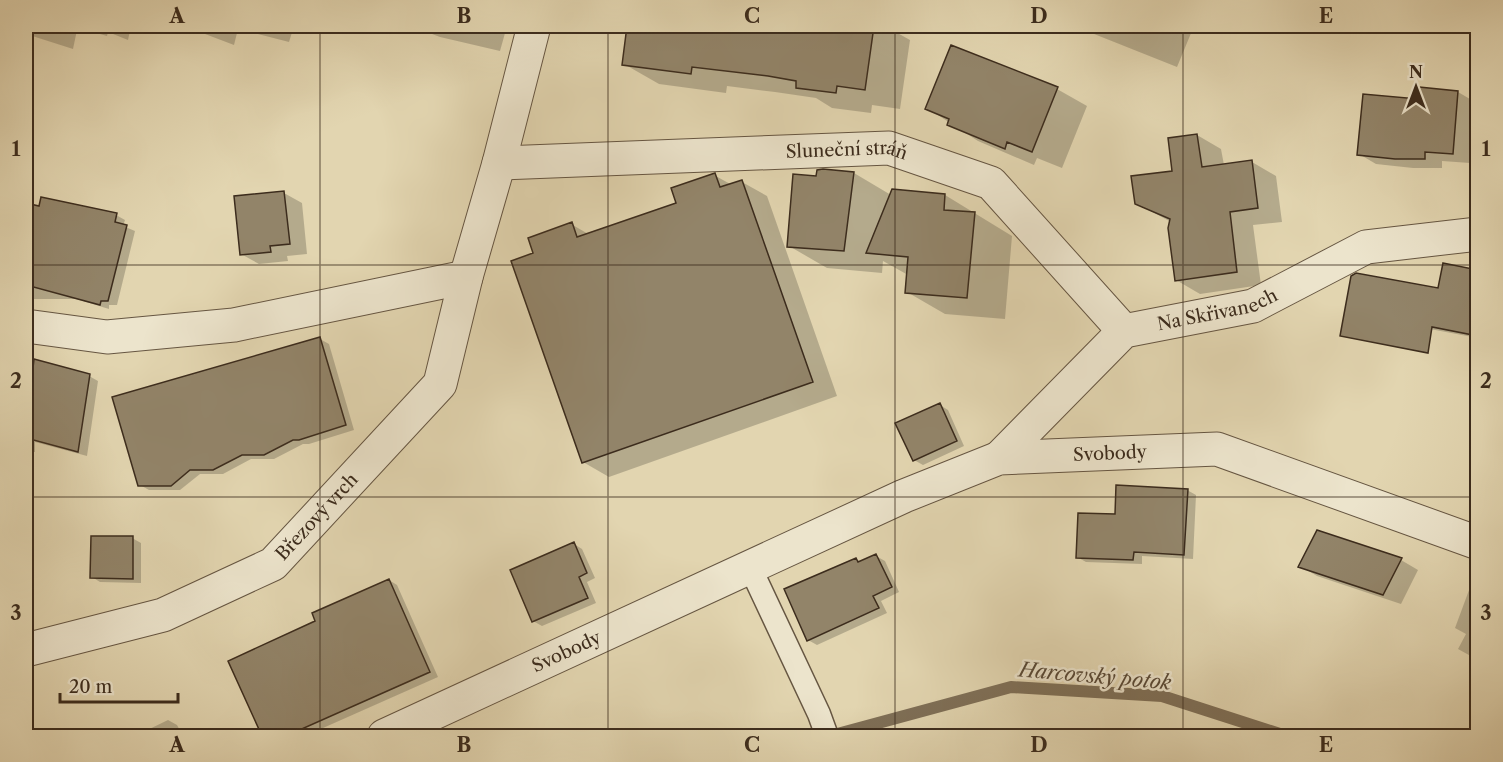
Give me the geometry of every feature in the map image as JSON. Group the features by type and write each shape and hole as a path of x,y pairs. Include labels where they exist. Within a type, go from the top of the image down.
{"street":[{"name":"Březový vrch","path":"26,650 163,615 273,564 440,384 466,277 499,163 534,26"},
{"name":"Sluneční stráň","path":"499,163 890,148 990,183 1124,332"},
{"name":"Na Skřivanech","path":"1124,332 1253,306 1366,247 1478,234"},
{"path":"26,326 107,337 234,325 466,277"},
{"path":"999,458 1124,332"},
{"name":"Svobody","path":"384,736 423,728 753,574 904,496 999,458 1216,449 1478,543"}],"lane":[{"path":"752,608 753,574"},
{"path":"753,574 819,714 827,736"}],"building":[{"path":"627,26 874,26 865,90 837,86 836,93 796,88 796,81 768,76 692,67 691,74 622,65"},
{"path":"951,45 1058,87 1032,152 1007,142 1005,149 947,125 949,119 925,109"},
{"path":"1419,87 1458,91 1453,154 1425,152 1425,159 1357,155 1363,94 1418,99"},
{"path":"1197,134 1202,167 1252,160 1258,208 1230,212 1237,272 1175,281 1168,228 1170,219 1135,204 1131,176 1172,171 1168,138"},
{"path":"817,170 854,172 844,251 787,247 793,174 816,176"},
{"path":"715,173 720,187 742,180 813,382 582,463 511,261 533,253 528,238 572,222 577,237 676,203 671,188"},
{"path":"892,189 945,194 944,210 975,212 967,298 905,293 908,257 866,253"},
{"path":"284,191 290,244 270,246 271,252 240,255 234,196"},
{"path":"41,197 117,213 115,222 127,225 108,301 101,301 100,305 26,285 26,203 39,206"},
{"path":"1443,263 1478,270 1478,336 1432,327 1428,353 1340,336 1351,276 1356,273 1438,288"},
{"path":"320,337 346,425 293,440 264,455 242,455 213,470 190,470 171,486 138,486 112,397"},
{"path":"34,359 90,374 78,452 26,438 26,385 31,386"},
{"path":"940,403 957,441 913,461 895,423"},
{"path":"1116,485 1188,489 1184,555 1134,552 1133,560 1076,558 1078,513 1115,514"},
{"path":"1317,530 1402,558 1383,595 1298,567"},
{"path":"91,536 133,536 133,579 90,578"},
{"path":"574,542 587,573 579,577 588,598 532,622 510,570"},
{"path":"876,554 892,587 873,596 879,608 807,641 784,589 856,558 858,562"},
{"path":"389,579 430,672 286,736 262,736 228,661 315,621 312,613"}],"waterway":[{"name":"Harcovský potok","path":"830,736 1011,687 1162,696 1286,736"}]}
